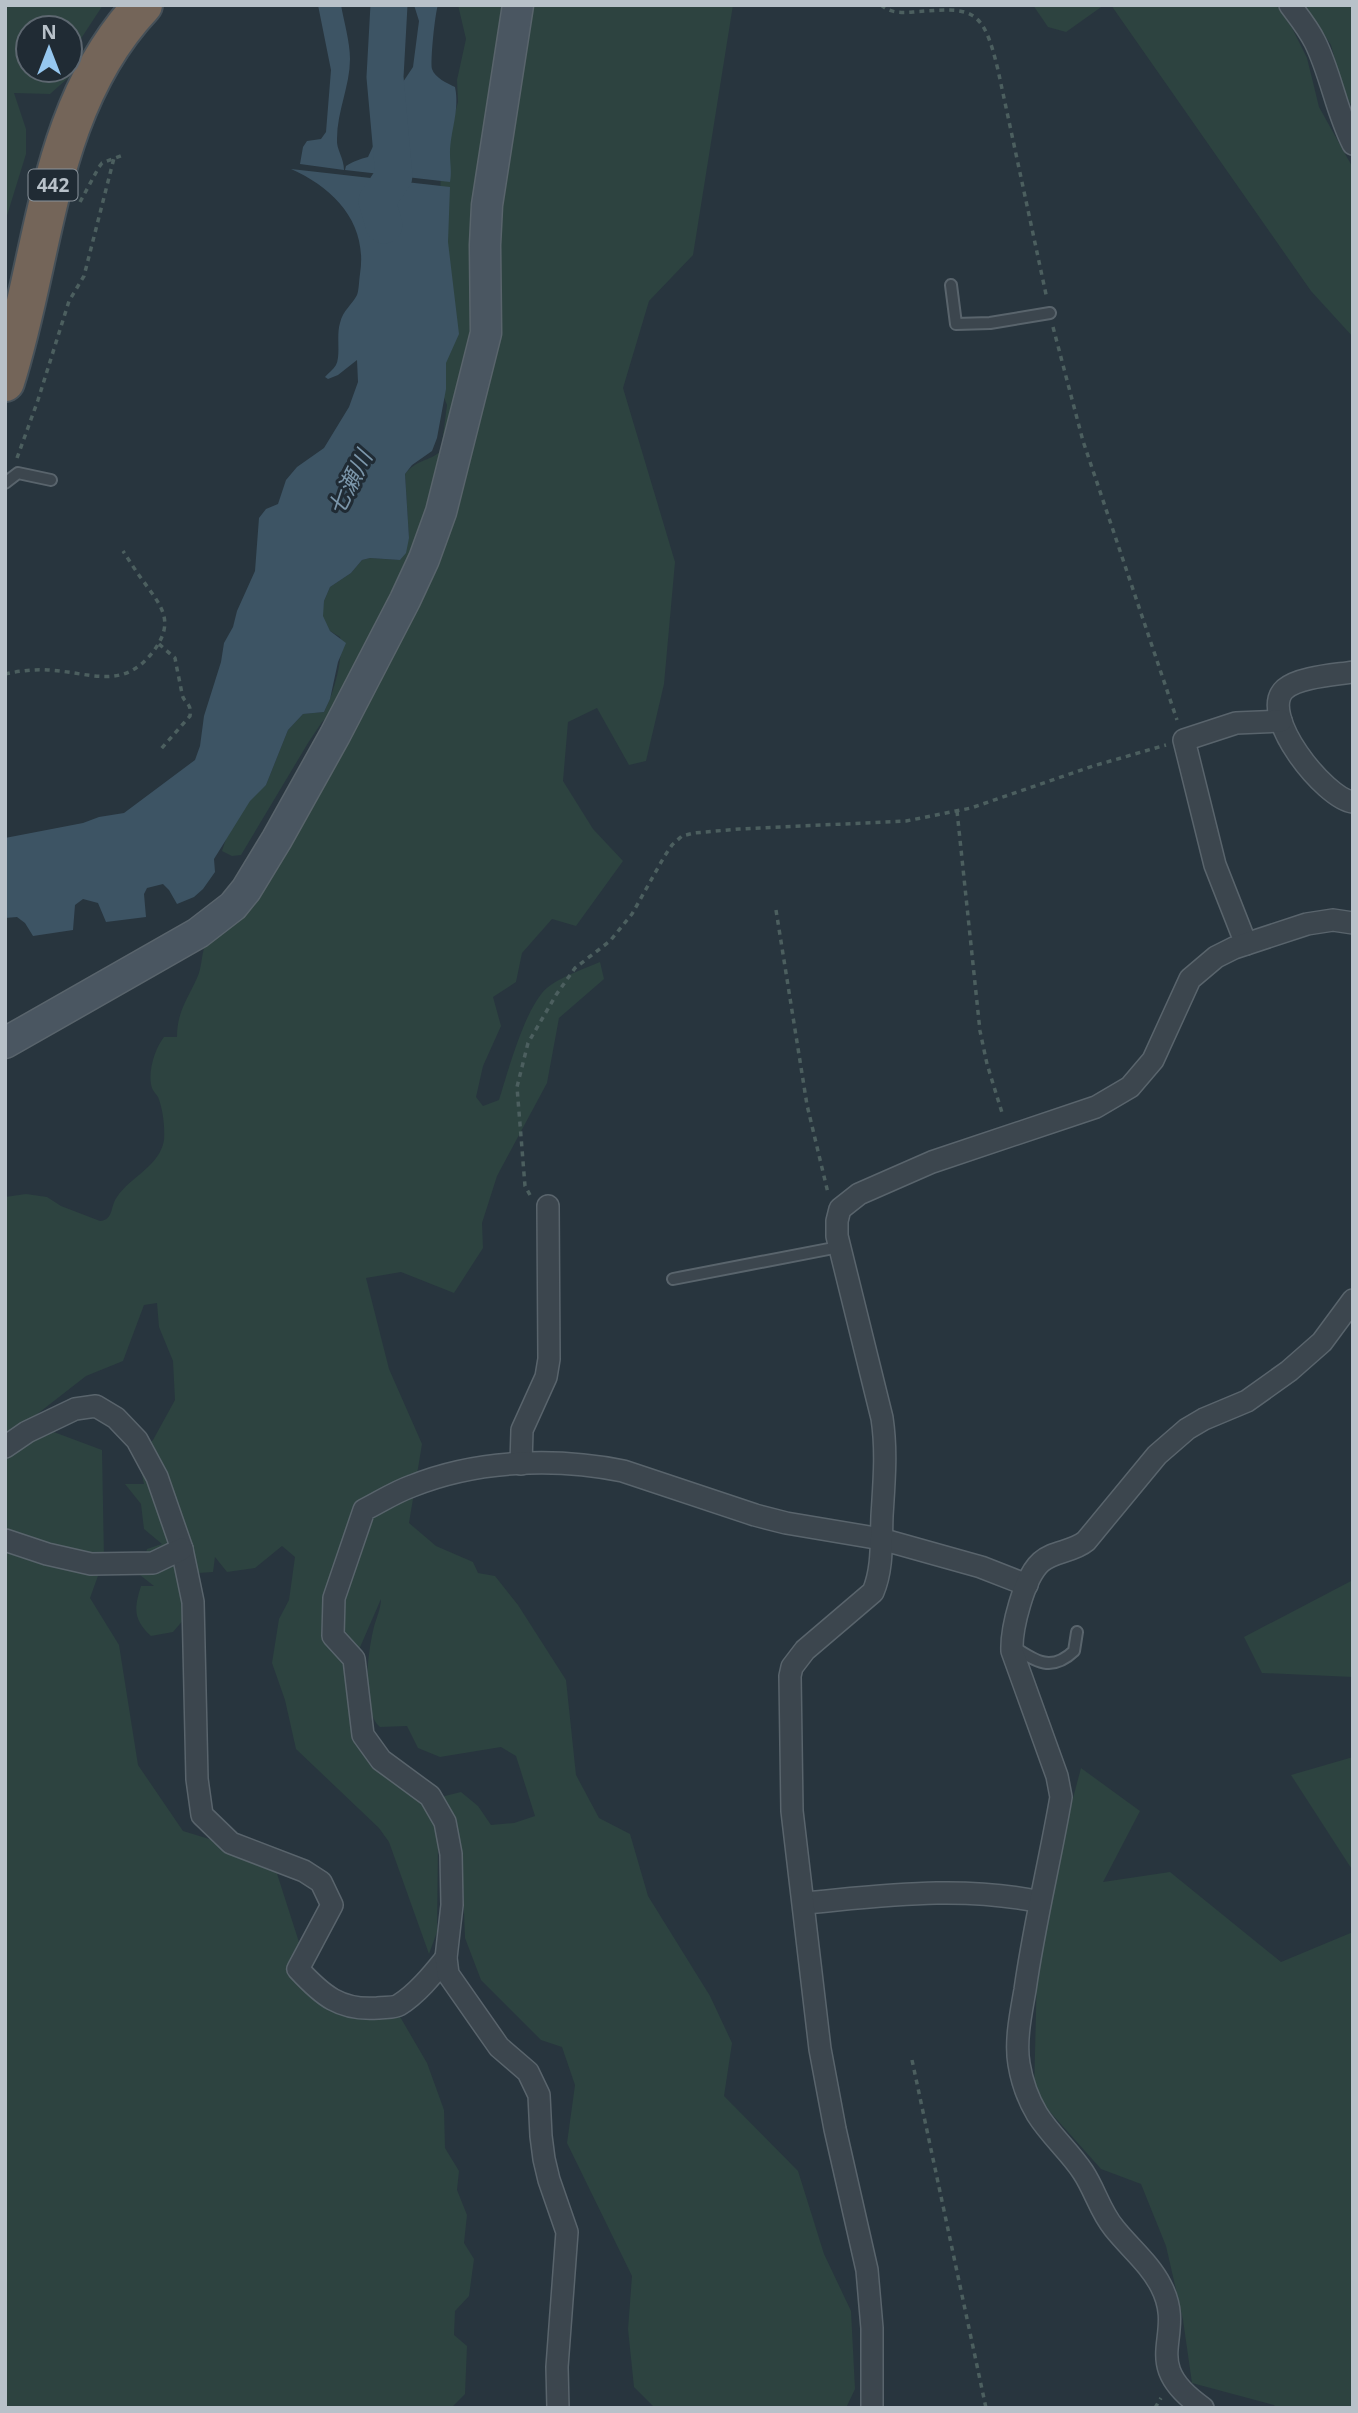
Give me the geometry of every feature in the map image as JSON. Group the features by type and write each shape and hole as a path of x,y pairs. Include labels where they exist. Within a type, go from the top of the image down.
{"highway":[{"name":"442","path":"5,382 18,341 68,128 95,68 116,36 143,5"}],"street":[{"path":"5,1043 198,933 233,906 246,890 335,735 405,600 441,512 484,342 487,205 518,5"},
{"path":"1290,5 1314,39 1336,107 1353,144"},
{"path":"1353,672 1297,682 1286,688 1279,701 1281,721 1290,743 1330,791 1353,802"},
{"path":"1246,944 1215,865 1184,740 1236,723 1281,721"},
{"path":"872,2408 872,2329 867,2270 820,2049 792,1811 792,1667 805,1650 873,1592 878,1580 885,1439 839,1247 836,1228 840,1209 859,1194 913,1169 1096,1107 1130,1087 1153,1060 1190,979 1216,957 1246,944 1320,921 1353,923"},
{"path":"520,1464 522,1430 546,1377 549,1359 548,1206"},
{"path":"1203,2408 1183,2394 1170,2376 1167,2365 1169,2316 1167,2301 1160,2284 1102,2211 1088,2180 1037,2115 1024,2088 1018,2062 1021,2018 1060,1797 1059,1786 1011,1644 1027,1586 1041,1562 1074,1549 1086,1541 1157,1455 1187,1429 1247,1401 1302,1361 1322,1342 1353,1300"},
{"path":"5,1447 27,1432 75,1409 96,1406 116,1418 137,1440 157,1477 182,1549 193,1602 197,1779 202,1815 231,1843 304,1871 321,1882 332,1905 298,1969 321,1994 344,2005 366,2009 397,2006 433,1974 446,1958"},
{"path":"558,2408 557,2367 567,2232 544,2159 539,2095 528,2072 499,2047 448,1974 446,1958 452,1905 451,1854 445,1822 429,1796 380,1760 363,1735 354,1658 334,1636 334,1598 364,1510 409,1487 437,1477 520,1464 592,1466 623,1471 755,1515 881,1539 981,1567 1027,1586"},
{"path":"5,1540 47,1554 91,1564 153,1563 182,1549"},
{"path":"804,1903 941,1892 1003,1895 1040,1902"}],"lane":[{"path":"951,285 956,324 990,323 1050,313"},
{"path":"5,483 18,473 51,480"},
{"path":"673,1279 839,1247"},
{"path":"1011,1644 1027,1655 1050,1664 1067,1658 1074,1651 1077,1632"}],"path":[{"path":"548,1206 536,1204 525,1186 517,1087 528,1042 575,968 610,941 632,914 671,845 682,836 694,833 906,821 971,808 1093,766 1184,740 1083,441 1050,313 991,42 982,24 962,10 896,12 886,10 881,5"},
{"path":"13,465 23,445 69,301 84,276 114,158"},
{"path":"5,674 47,670 97,676 127,674 146,661 159,644 167,621 159,600 123,551"},
{"path":"159,644 175,658 182,695 191,710 190,716 161,749"},
{"path":"957,811 980,1031 1009,1137"},
{"path":"776,910 807,1105 824,1182 840,1209"},
{"path":"912,2060 986,2408"}],"green space":[{"path":"5,5 103,5 84,34 84,14 14,14 14,84 61,84 50,94 14,93 26,129 26,154 5,222"},
{"path":"458,5 733,5 693,255 649,301 623,388 675,562 664,684 646,761 629,765 597,708 568,722 563,781 593,829 623,861 576,926 552,919 522,953 516,982 493,997 501,1026 483,1066 476,1097 483,1106 499,1100 522,1029 542,993 561,979 600,962 604,979 559,1018 547,1083 497,1176 482,1223 483,1248 454,1293 401,1272 366,1278 389,1369 422,1444 409,1523 436,1546 473,1562 478,1573 495,1576 518,1605 566,1680 576,1775 599,1818 630,1834 648,1896 710,1996 732,2043 724,2096 798,2171 824,2254 851,2311 855,2389 846,2408 655,2408 634,2387 628,2329 632,2276 567,2143 575,2085 562,2047 541,2040 481,1980 465,1938 462,1861 452,1822 441,1797 461,1792 478,1806 491,1825 514,1823 535,1816 516,1756 501,1747 440,1757 418,1748 407,1726 380,1727 370,1708 367,1681 371,1641 381,1599 351,1668 347,1694 355,1733 425,1805 435,1826 438,1844 437,1932 429,1954 389,1842 379,1828 296,1749 285,1700 272,1663 279,1619 289,1600 295,1557 282,1546 255,1568 227,1572 215,1557 213,1572 198,1573 191,1611 173,1632 151,1636 141,1624 136,1607 141,1586 154,1586 140,1575 147,1549 162,1544 144,1529 141,1504 125,1484 144,1484 138,1456 153,1440 175,1400 173,1361 159,1327 157,1303 144,1305 123,1361 86,1376 27,1422 102,1450 104,1559 90,1598 119,1645 138,1765 183,1831 272,1858 306,1964 337,2004 399,2015 427,2063 444,2110 445,2148 459,2171 457,2190 467,2215 464,2243 474,2259 469,2296 455,2311 454,2335 467,2346 465,2394 451,2408 5,2408 5,1197 26,1194 47,1197 61,1206 100,1221 104,1220 110,1215 123,1190 157,1157 164,1140 164,1129 160,1102 151,1082 155,1054 164,1037 177,1037 181,1013 199,974 205,945 332,712 308,743 241,855 232,856 222,851 235,811 266,785 288,730 303,714 324,712 328,704 341,654 340,637 330,631 322,616 330,587 351,573 362,560 400,560 409,538 405,474 441,451 447,405 436,377 441,163 458,102 457,80 466,39"},
{"path":"1033,5 1104,5 1066,32 1048,27"},
{"path":"1111,5 1276,5 1292,28 1307,58 1319,107 1353,168 1353,337 1311,291"},
{"path":"1305,5 1353,5 1353,109 1343,89 1331,45"},
{"path":"1353,1580 1353,1677 1262,1673 1244,1637"},
{"path":"1353,1757 1353,1871 1291,1775"},
{"path":"1081,1768 1140,1811 1103,1882 1170,1872 1281,1962 1353,1932 1353,2408 1276,2408 1274,2405 1192,2383 1183,2320 1166,2246 1141,2184 1101,2169 1034,2094 1038,1930"}],"water":[{"path":"318,5 341,5 348,39 348,79 337,139 344,170 300,164 307,141 321,139 326,132 331,70"},
{"path":"414,5 438,5 432,69 438,78 455,87 450,182 345,170 349,164 368,157 375,142 379,142 381,134 373,113 382,96 394,85 403,82 413,67 419,21"},
{"path":"291,169 450,187 448,242 459,334 446,363 446,389 432,451 412,465 405,474 409,538 406,553 400,560 362,560 351,573 330,587 324,601 323,616 330,631 346,643 338,662 330,699 324,712 303,714 288,730 266,785 250,801 214,859 215,872 203,889 194,897 177,904 163,884 147,888 144,894 146,917 106,922 98,903 83,899 75,905 73,930 33,936 25,923 17,917 5,918 5,838 124,813 195,760 224,643 255,571 259,518 266,509 278,504 286,480 297,467 324,448 349,407 358,382 357,360 338,375 328,379 325,377 337,361 341,318 358,293 361,256 359,239 353,223 334,197 321,186"}],"waterway":[{"name":"七瀬川","path":"384,225 377,201 394,176 385,77 389,5"}]}
